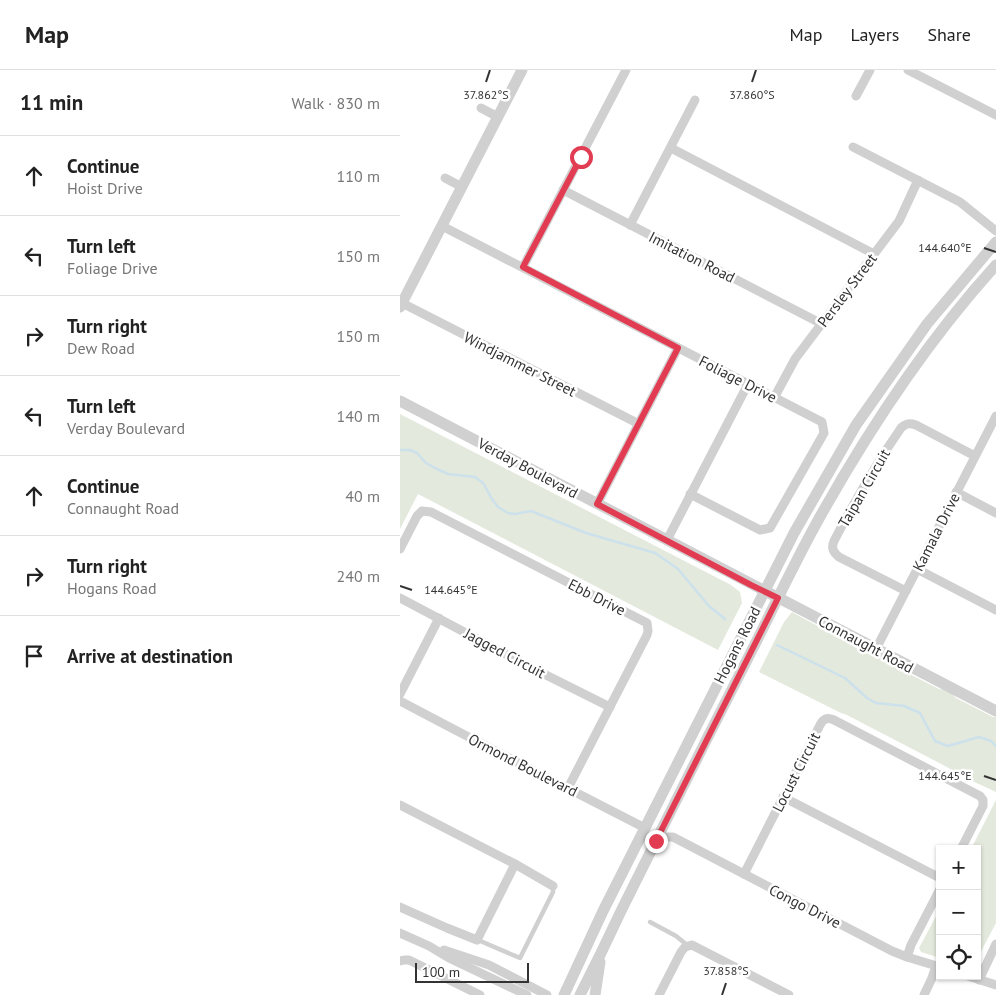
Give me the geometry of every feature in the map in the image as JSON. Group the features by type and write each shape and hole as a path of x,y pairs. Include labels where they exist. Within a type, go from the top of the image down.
{"street":[{"path":"401,305 522,70"},
{"path":"523,267 626,70"},
{"path":"856,96 870,70"},
{"path":"908,70 922,73 994,112"},
{"path":"630,225 695,100"},
{"path":"481,108 498,117"},
{"path":"854,147 960,202 996,231"},
{"path":"670,148 874,254"},
{"path":"445,178 462,187"},
{"name":"Persley Street","path":"774,398 795,359 899,221 918,180"},
{"name":"Imitation Road","path":"563,190 822,324"},
{"name":"Foliage Drive","path":"442,226 822,422 824,433 770,528 760,530 690,494"},
{"name":"Hogans Road","path":"564,995 603,911 794,533 856,426 927,324 996,242"},
{"name":"Hogans Road","path":"580,995 622,908 824,509 855,456 920,359 996,264"},
{"name":"Windjammer Street","path":"401,305 639,424"},
{"path":"597,504 678,348"},
{"path":"667,540 748,384"},
{"name":"Verday Boulevard","path":"400,401 736,576"},
{"name":"Kamala Drive","path":"876,649 996,416"},
{"name":"Taipan Circuit","path":"906,591 839,557 832,550 832,544 880,459 905,425 910,423 916,425 976,456"},
{"path":"956,492 996,513"},
{"name":"Ebb Drive","path":"400,548 417,516 422,511 431,512 648,623 647,635 568,788"},
{"path":"917,569 996,610"},
{"name":"Connaught Road","path":"736,576 996,711"},
{"name":"Jagged Circuit","path":"400,598 610,707"},
{"path":"400,694 439,618"},
{"name":"Ormond Boulevard","path":"400,701 645,828"},
{"name":"Locust Circuit","path":"744,874 821,722 826,719 831,719 980,796 983,800 983,806 962,845"},
{"path":"783,796 936,876"},
{"path":"400,805 515,864 553,886"},
{"path":"656,841 665,837 674,837 670,830 668,818"},
{"name":"Congo Drive","path":"674,837 906,957 936,966"},
{"path":"400,906 477,940 515,864"},
{"path":"906,957 939,890"},
{"path":"400,933 527,995"},
{"path":"981,974 996,944"},
{"path":"658,995 681,952 687,946 692,945 789,995"},
{"path":"429,946 489,964 547,995"},
{"path":"594,995 601,953"},
{"path":"400,961 409,960 480,995"},
{"path":"924,995 936,970"},
{"path":"979,980 996,985"}],"lane":[{"path":"477,940 520,958 553,892 553,886"},
{"path":"650,922 676,936 687,946"}],"shaded area":[{"path":"400,414 731,585 740,592 742,603 718,650 418,494 400,529"},
{"path":"792,612 833,634 875,652 890,661 894,666 939,689 949,691 956,698 996,717 996,792 759,672 784,622"},
{"path":"996,800 996,923 981,951 981,845 973,845"},
{"path":"936,916 936,957 921,952 919,948"}],"waterway":[{"path":"400,450 410,450 417,453 426,463 448,474 475,477 483,483 498,507 508,513 515,514 531,511 586,533 655,553 678,569 709,606 725,619"},
{"path":"777,645 845,678 867,698 876,703 904,706 920,713 935,741 948,746 979,737 991,741 996,746"}],"route":[{"path":"581,157 523,267 678,348 597,504 778,598 656,841"}]}
